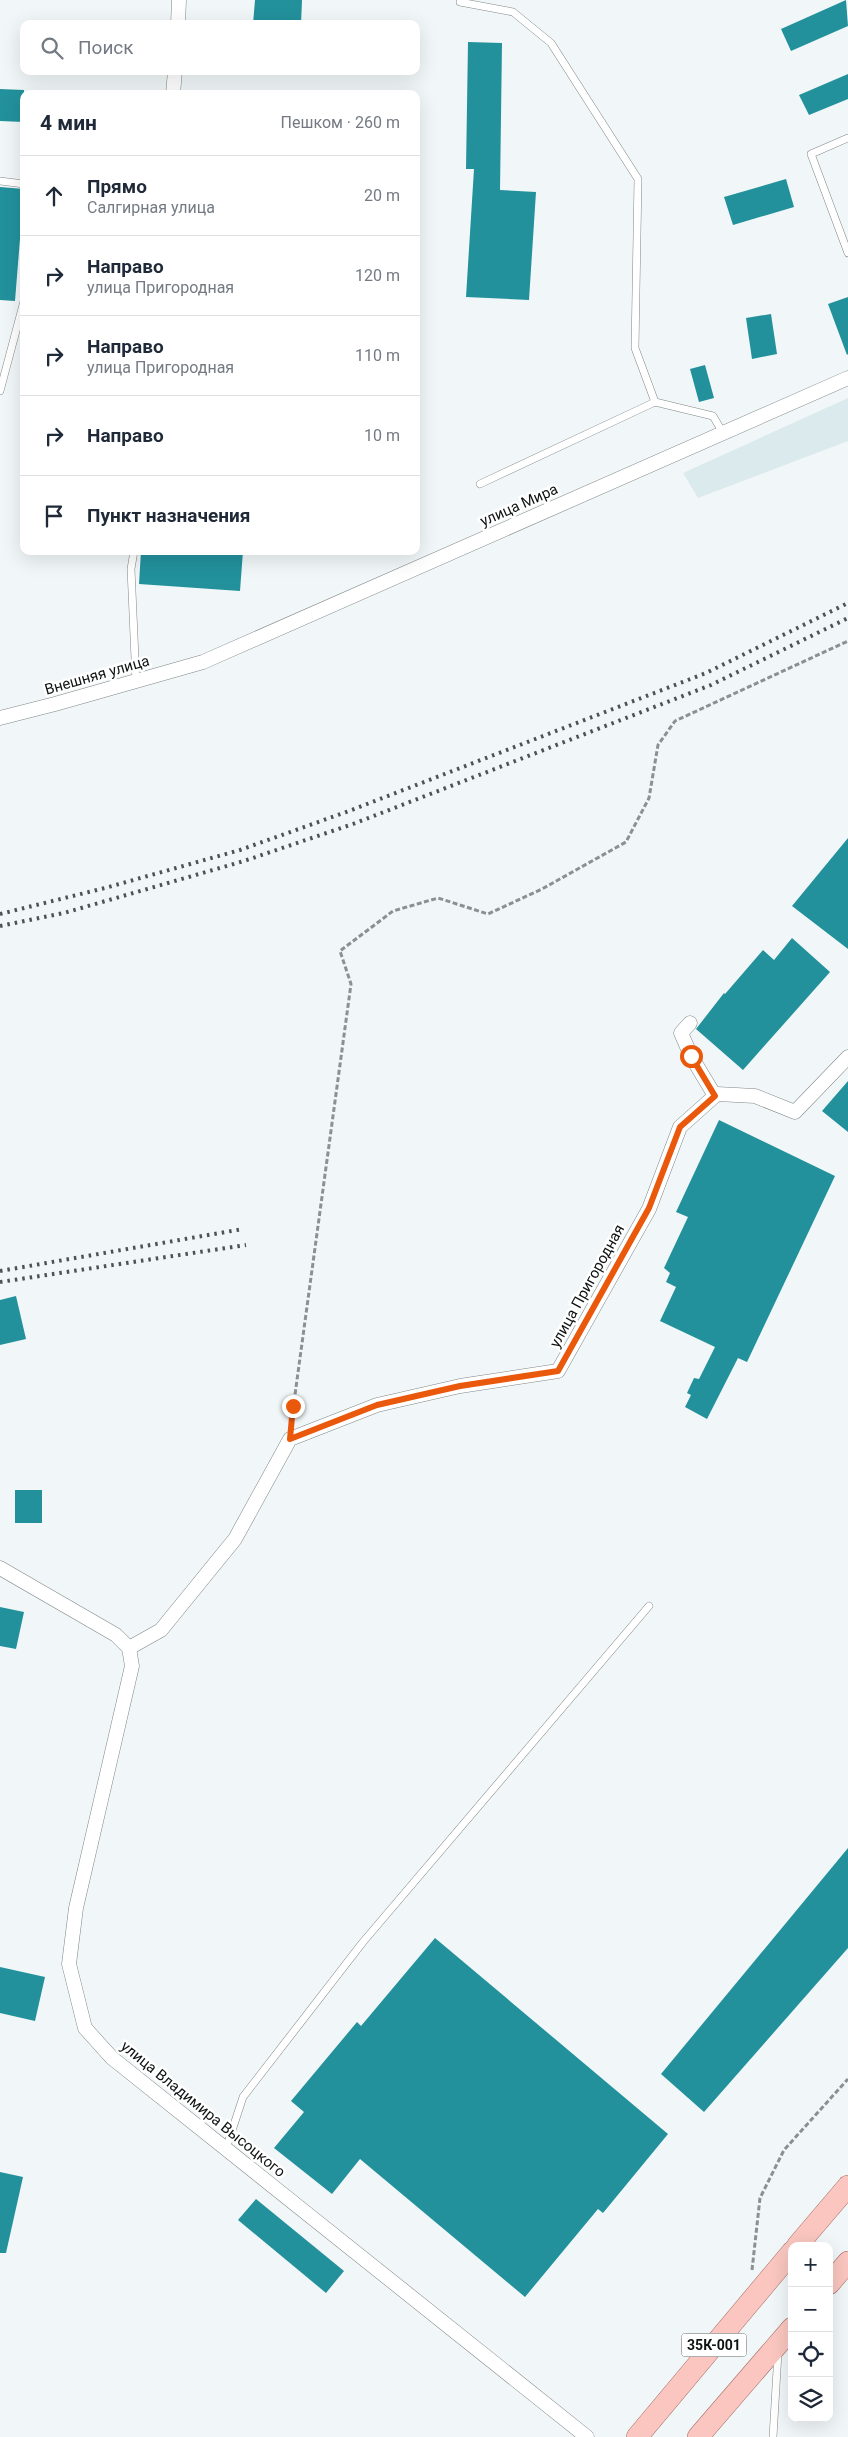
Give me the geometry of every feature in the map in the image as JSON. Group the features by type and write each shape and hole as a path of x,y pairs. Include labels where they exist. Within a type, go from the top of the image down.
{"main road":[{"path":"800,2242 848,2186"},
{"name":"35К-001","path":"637,2437 788,2257"},
{"path":"833,2279 848,2262"},
{"name":"35К-001","path":"698,2437 785,2335"}],"street":[{"path":"178,20 179,0"},
{"path":"173,90 175,75"},
{"name":"улица Мира","path":"203,662 848,378"},
{"name":"Внешняя улица","path":"0,718 203,662"},
{"path":"690,1023 681,1033 691,1056 715,1096 717,1094 755,1096 795,1112 848,1057"},
{"name":"улица Пригородная","path":"290,1439 377,1405 460,1386 558,1371 649,1208 680,1127 715,1096"},
{"path":"0,1568 116,1634 130,1648 161,1630 235,1540 290,1439"},
{"name":"улица Владимира Высоцкого","path":"130,1648 132,1666 76,1908 70,1964 85,2028 112,2058 587,2437"}],"lane":[{"path":"460,2 513,12 551,43 638,179 635,348 655,402"},
{"path":"848,138 811,154 848,253"},
{"path":"0,181 20,184"},
{"path":"0,392 20,316"},
{"path":"480,484 655,402 712,416 723,433"},
{"path":"134,555 132,569 136,681"},
{"path":"226,2149 243,2097 363,1942 649,1606"},
{"path":"773,2437 785,2335"}],"path":[{"path":"290,1439 351,984 340,952 394,911 438,898 488,914 542,889 626,842 649,798 658,745 675,721 848,641"},
{"path":"749,2303 760,2198 784,2150 848,2079"}],"shaded area":[{"path":"848,398 848,441 698,498 683,473"}],"building":[{"path":"255,0 302,0 301,20 253,20"},
{"path":"846,0 848,26 791,51 781,29"},
{"path":"468,42 502,43 500,190 536,192 529,300 466,297 474,169 466,169"},
{"path":"848,74 848,99 809,115 799,95"},
{"path":"0,89 24,90 20,90 20,122 0,121"},
{"path":"786,179 794,207 733,225 724,197"},
{"path":"0,187 20,189 20,239 15,301 0,300"},
{"path":"848,297 848,354 847,355 828,304"},
{"path":"771,314 777,354 752,359 746,318"},
{"path":"705,365 714,398 699,402 690,369"},
{"path":"141,555 243,555 240,591 139,584"},
{"path":"848,838 848,949 792,906"},
{"path":"792,938 830,972 743,1070 696,1029 724,993 763,950 774,960"},
{"path":"848,1081 848,1132 822,1111"},
{"path":"719,1120 835,1176 747,1362 738,1358 707,1419 685,1407 691,1395 687,1393 694,1378 699,1379 715,1347 660,1321 676,1287 666,1282 670,1273 664,1268 688,1217 676,1212"},
{"path":"16,1296 26,1339 0,1345 0,1300"},
{"path":"15,1490 42,1490 42,1523 15,1523"},
{"path":"0,1607 24,1612 16,1649 0,1646"},
{"path":"848,1848 848,1948 704,2112 661,2074"},
{"path":"435,1938 668,2134 603,2213 598,2209 525,2297 360,2159 332,2194 274,2148 304,2112 291,2101 357,2022 361,2026"},
{"path":"0,1967 45,1977 35,2021 0,2013"},
{"path":"0,2172 23,2177 6,2253 0,2253"},
{"path":"256,2199 344,2271 326,2293 238,2220"}],"railway":[{"path":"0,914 105,888 240,850 349,811 706,673 848,603"},
{"path":"0,926 64,913 244,861 353,824 711,685 848,618"},
{"path":"0,1271 243,1229"},
{"path":"0,1282 246,1245"}],"route":[{"path":"293,1406 290,1439 377,1405 460,1386 558,1371 649,1208 680,1127 715,1096 691,1056"}]}
